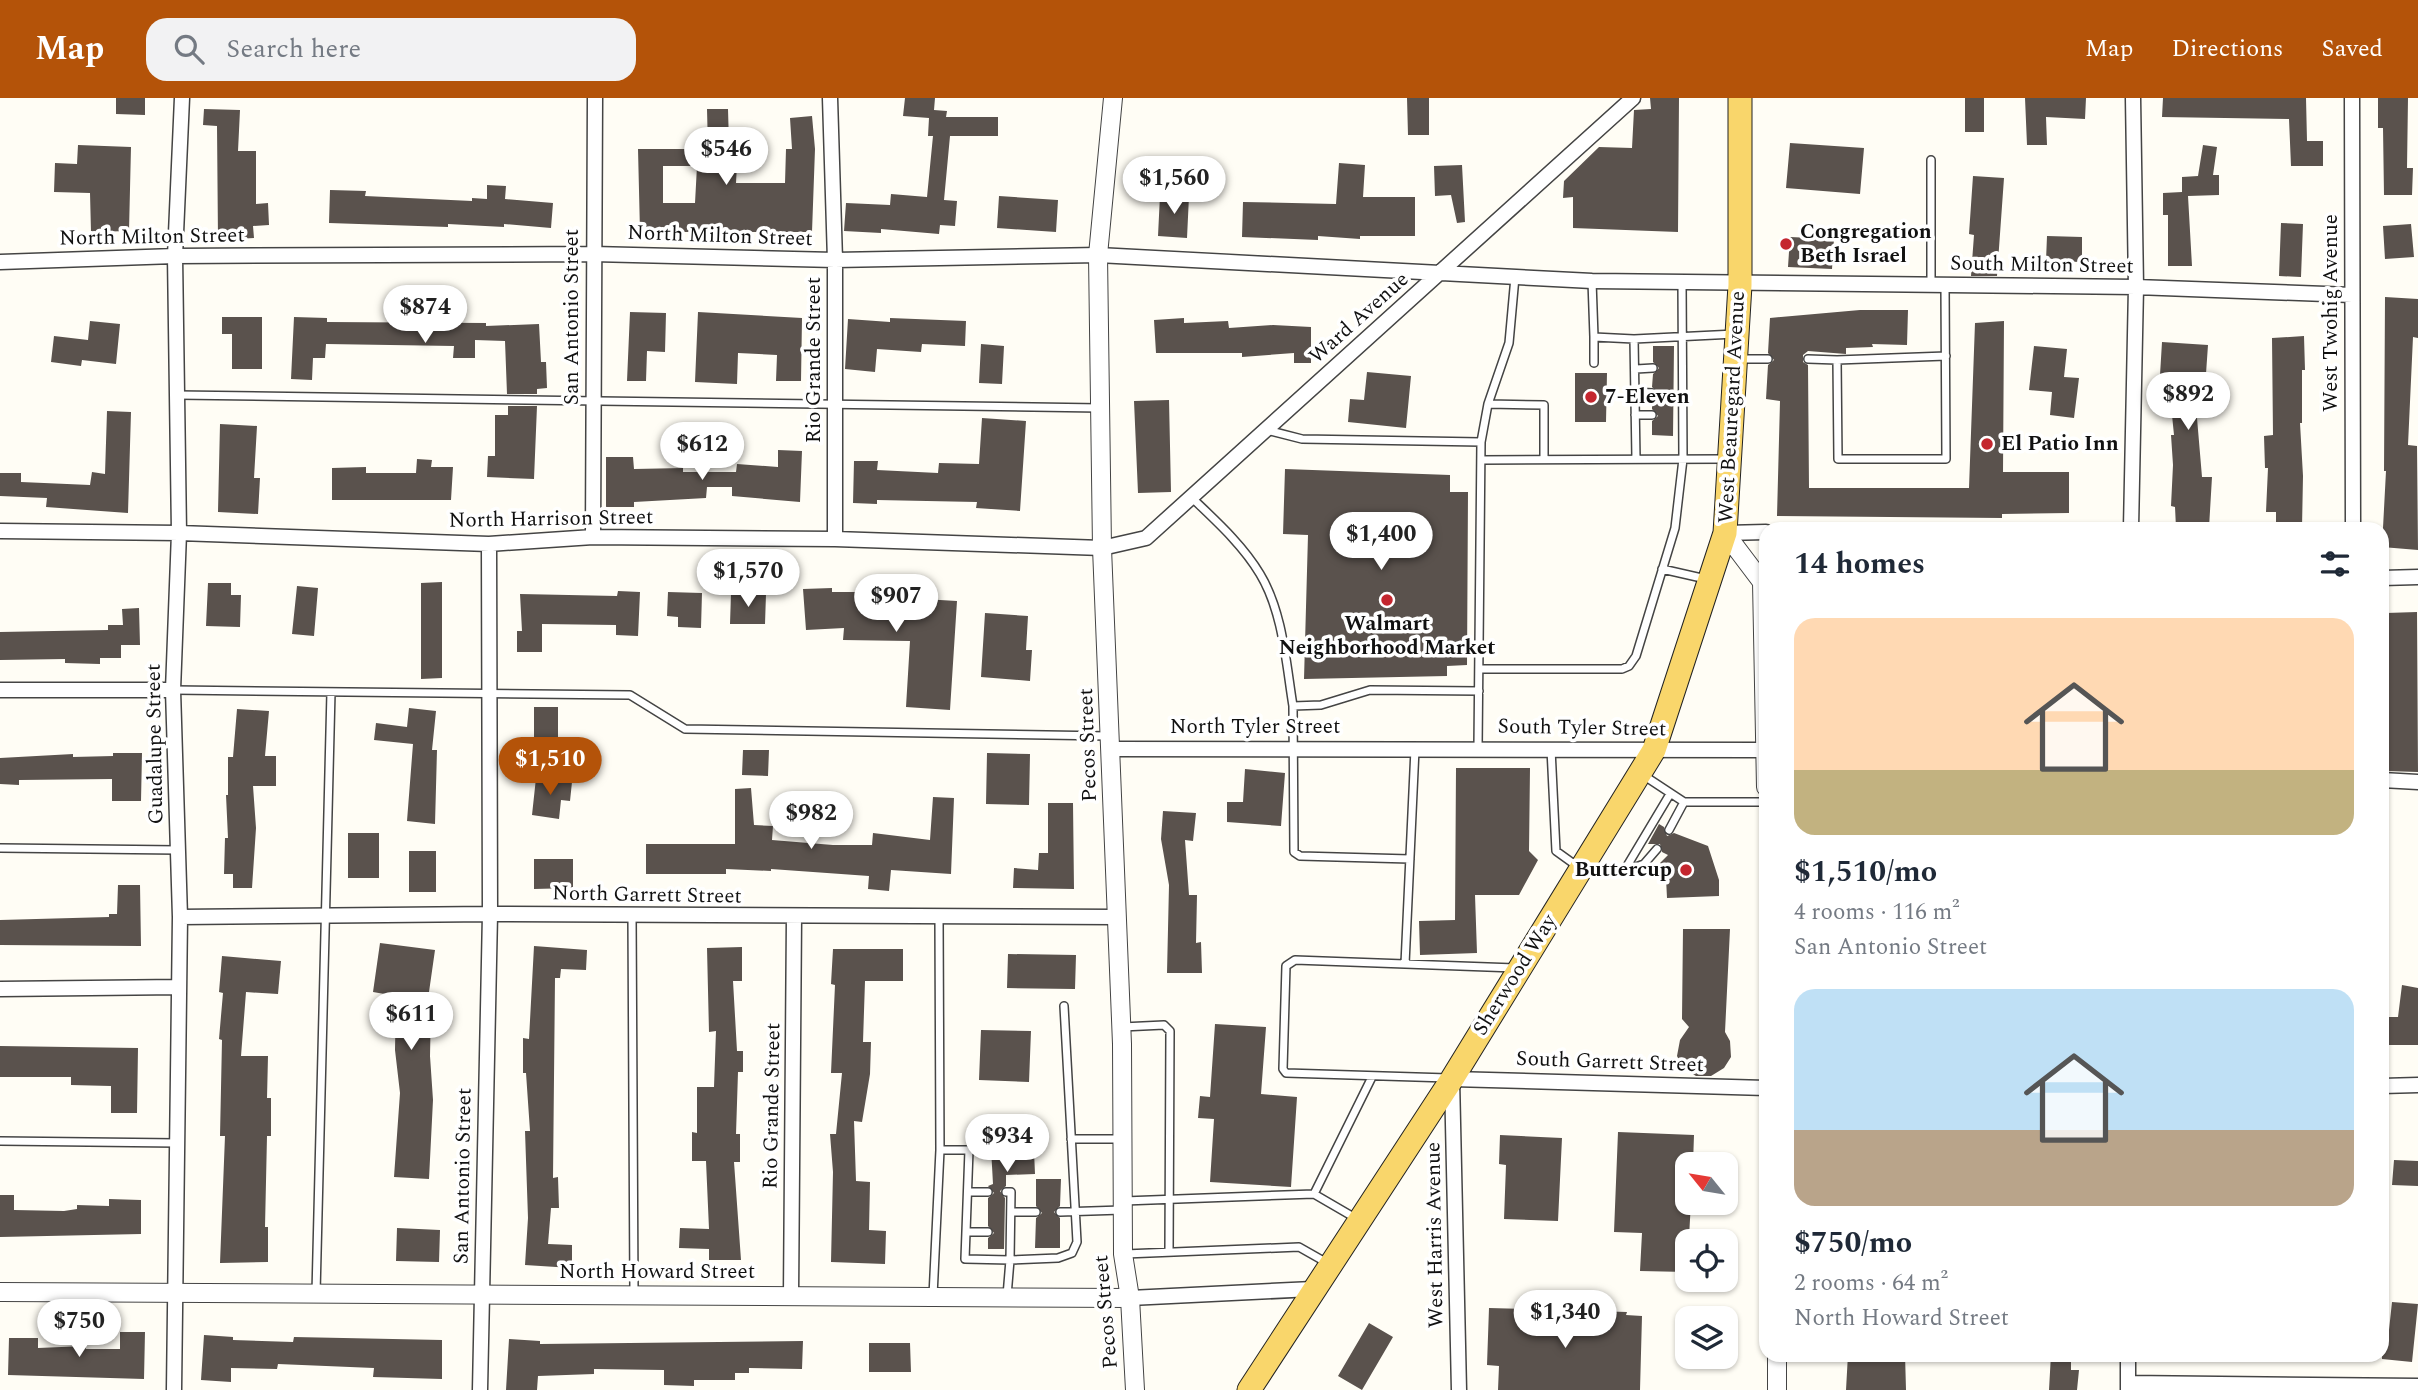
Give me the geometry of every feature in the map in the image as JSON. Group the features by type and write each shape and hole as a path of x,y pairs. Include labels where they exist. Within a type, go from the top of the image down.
{"main road":[{"name":"West Beauregard Avenue","path":"1725,533 1740,285 1740,98"},
{"name":"Sherwood Way","path":"1248,1390 1452,1079 1654,750 1725,533"}],"street":[{"name":"Guadalupe Street","path":"174,1390 180,917 173,690 180,533 175,256 182,98"},
{"name":"San Antonio Street","path":"593,537 596,98"},
{"name":"Rio Grande Street","path":"830,98 835,260 835,539"},
{"name":"Pecos Street","path":"1113,98 1098,255 1102,548 1112,743 1115,917 1121,1027 1123,1254 1130,1298 1135,1390"},
{"name":"Ward Avenue","path":"1102,548 1146,538 1633,98"},
{"path":"2131,522 2136,287 2133,98"},
{"name":"West Twohig Avenue","path":"2352,98 2353,522"},
{"name":"North Milton Street","path":"0,262 175,256 593,254 835,260 1098,255 1438,275"},
{"name":"South Milton Street","path":"1438,275 1740,285 2136,287 2352,295"},
{"name":"North Harrison Street","path":"0,531 180,533 489,544 593,537 835,539 1102,548"},
{"path":"1725,533 1759,533"},
{"name":"West Beauregard Avenue","path":"1725,533 1759,578"},
{"name":"San Antonio Street","path":"480,1390 490,914 489,544"},
{"path":"2389,578 2418,577"},
{"path":"0,690 173,690"},
{"name":"North Tyler Street","path":"1112,743 1294,748 1398,747"},
{"name":"South Tyler Street","path":"1398,747 1759,750"},
{"path":"2389,780 2418,782"},
{"name":"North Garrett Street","path":"180,917 490,914 1115,917"},
{"name":"Rio Grande Street","path":"791,1296 794,917"},
{"path":"0,989 179,987"},
{"name":"South Garrett Street","path":"1452,1079 1759,1088"},
{"name":"West Harris Avenue","path":"1452,1079 1459,1390"},
{"path":"2389,1086 2418,1085"},
{"name":"North Howard Street","path":"0,1292 1130,1298 1312,1289"},
{"path":"1777,1362 1777,1390"},
{"path":"2128,1362 2128,1387 2418,1386"}],"lane":[{"path":"1837,360 1838,459 1946,459 1946,356 1938,285 1931,160"},
{"path":"1478,748 1480,442 1488,404 1508,343 1515,277"},
{"path":"1592,281 1594,363"},
{"path":"1479,669 1622,669 1629,666 1636,656 1675,528 1683,459 1682,282"},
{"path":"1594,337 1634,339 1737,334"},
{"path":"1634,339 1636,459"},
{"path":"1808,359 1946,356"},
{"path":"1735,359 1768,359"},
{"path":"1636,369 1653,368"},
{"path":"1674,369 1683,368"},
{"path":"1636,392 1652,393"},
{"path":"1674,393 1683,392"},
{"path":"177,395 1100,408"},
{"path":"1488,404 1544,405 1544,459"},
{"path":"1635,415 1652,415"},
{"path":"1673,415 1683,415"},
{"path":"1266,429 1302,439 1480,442"},
{"path":"1481,460 1729,459"},
{"path":"1191,497 1228,534 1261,574 1281,631 1293,706 1294,852 1300,856 1410,859"},
{"path":"1662,569 1709,579"},
{"path":"173,690 630,695 685,729 1112,743"},
{"path":"1293,706 1321,705 1370,690 1479,691"},
{"path":"316,1293 331,692"},
{"path":"1405,964 1415,749"},
{"path":"1551,749 1556,851 1581,869 1623,872 1644,864 1657,849"},
{"path":"1639,773 1684,802 1759,802"},
{"path":"1623,872 1670,794"},
{"path":"1669,830 1684,802"},
{"path":"0,848 178,850"},
{"path":"632,915 634,1295"},
{"path":"933,1296 940,1150 939,917"},
{"path":"1452,1079 1286,1073 1283,1069 1286,966 1295,960 1520,968"},
{"path":"940,1150 969,1150 965,1259 1058,1258 1072,1253 1077,1242 1064,1006"},
{"path":"1121,1027 1164,1024 1170,1031 1169,1251"},
{"path":"1314,1195 1372,1077"},
{"path":"1071,1139 1122,1139"},
{"path":"0,1141 177,1143"},
{"path":"968,1192 988,1192"},
{"path":"1006,1192 1011,1192 1007,1297"},
{"path":"1060,1212 1169,1200 1314,1195 1359,1219"},
{"path":"1011,1212 1036,1212"},
{"path":"966,1232 988,1232"},
{"path":"1123,1254 1299,1247 1329,1264"}],"building":[{"path":"116,98 145,98 145,115 116,114"},
{"path":"905,98 935,98 934,110 947,111 946,117 998,117 998,136 950,136 944,200 957,201 955,226 940,225 939,234 881,229 881,233 844,231 846,203 890,205 891,194 927,197 933,136 928,136 929,118 903,116"},
{"path":"1407,98 1429,98 1429,135 1408,135"},
{"path":"1650,98 1679,98 1678,232 1573,228 1573,197 1563,198 1564,181 1599,147 1632,148 1634,110 1651,109"},
{"path":"1965,98 1984,98 1984,132 1965,132"},
{"path":"2025,98 2086,98 2085,119 2046,117 2047,145 2027,145"},
{"path":"2163,98 2306,98 2307,141 2323,141 2323,166 2291,166 2289,119 2162,117"},
{"path":"2378,98 2408,98 2407,168 2413,168 2412,195 2384,195 2383,128 2378,128"},
{"path":"204,109 240,110 238,151 256,151 256,204 268,203 269,225 253,226 254,238 218,240 217,126 203,125"},
{"path":"707,109 728,109 729,144 738,145 736,183 785,183 786,149 792,149 790,118 812,116 815,149 812,232 640,232 638,149 708,149","holes":["663,166 697,166 695,203 663,203"]},
{"path":"1790,143 1864,148 1860,194 1786,188"},
{"path":"78,145 131,147 129,231 91,232 90,193 54,192 55,163 77,164"},
{"path":"2203,145 2217,147 2213,175 2219,175 2219,195 2188,196 2192,266 2168,266 2168,215 2163,215 2163,193 2182,192 2182,177 2198,176"},
{"path":"1339,163 1365,165 1363,197 1415,197 1415,236 1360,236 1360,239 1318,236 1318,240 1242,237 1243,202 1336,204"},
{"path":"1462,165 1465,222 1457,223 1451,195 1435,196 1434,166"},
{"path":"1973,176 2004,178 1997,276 1971,276 1974,235 1969,234"},
{"path":"487,185 506,186 505,199 553,203 551,228 504,224 504,227 448,224 448,227 329,223 330,190 366,191 365,196 472,201 472,198 487,199"},
{"path":"1160,195 1189,196 1187,238 1158,236"},
{"path":"999,196 1058,200 1056,232 997,228"},
{"path":"2281,223 2303,224 2301,277 2279,276"},
{"path":"2411,224 2414,257 2385,259 2383,226"},
{"path":"2047,236 2082,237 2082,262 2046,261"},
{"path":"1790,237 1834,239 1832,269 1788,267"},
{"path":"2385,297 2418,299 2418,338 2413,337 2408,445 2417,446 2418,550 2389,548 2389,522 2383,522"},
{"name":"El Patio Inn","path":"1860,310 1908,310 1907,345 1872,344 1873,347 1846,348 1846,354 1808,351 1803,355 1803,362 1808,365 1809,488 1969,488 1975,323 2004,321 2003,472 2069,472 2069,513 2002,514 2002,518 1777,516 1780,401 1766,399 1768,365 1774,360 1768,353 1770,318"},
{"path":"630,312 666,313 665,352 647,351 646,381 627,381"},
{"path":"698,312 802,318 801,381 776,381 777,355 738,353 737,384 695,382"},
{"path":"222,317 262,317 262,369 232,369 232,334 222,334"},
{"path":"294,317 327,318 327,322 486,323 486,326 539,324 541,362 546,362 547,388 537,389 537,394 507,394 505,341 475,340 475,358 453,358 454,346 326,344 325,358 313,358 312,380 291,379"},
{"path":"890,318 966,321 965,346 922,344 921,352 877,349 875,372 845,369 848,319 890,322"},
{"path":"1184,318 1184,323 1228,321 1229,328 1273,325 1311,327 1311,363 1294,363 1294,353 1242,357 1242,353 1156,353 1154,320"},
{"path":"90,321 120,324 116,364 82,360 81,366 51,362 54,336 88,340"},
{"path":"2304,336 2305,370 2302,370 2300,423 2302,522 2276,522 2276,512 2266,512 2268,468 2265,468 2264,436 2273,435 2272,338"},
{"path":"2162,342 2208,345 2205,388 2208,416 2197,418 2202,477 2212,477 2209,522 2176,522 2175,507 2171,506 2171,435 2174,435 2168,375 2160,375"},
{"path":"981,344 1004,346 1002,384 979,383"},
{"path":"1653,346 1674,346 1673,436 1652,435 1652,421 1658,416 1652,409 1652,399 1658,393 1652,387 1653,374 1659,368 1653,362"},
{"path":"2034,346 2067,349 2064,377 2079,378 2074,418 2050,415 2052,392 2029,390"},
{"path":"1367,372 1411,376 1406,428 1348,422 1350,399 1364,400"},
{"name":"7-Eleven","path":"1575,373 1607,373 1606,422 1575,422"},
{"path":"1169,400 1171,492 1138,493 1134,401"},
{"path":"508,406 537,406 534,479 487,477 488,456 495,456 495,415 508,415"},
{"path":"107,411 131,412 128,513 46,507 47,498 0,496 0,473 21,473 21,482 90,485 92,472 105,474"},
{"path":"982,418 1026,421 1020,511 976,508 977,502 877,500 877,504 853,503 854,461 878,461 877,470 938,473 939,463 979,464"},
{"path":"220,424 257,426 254,478 260,478 258,514 218,512"},
{"path":"778,450 802,451 800,502 732,496 732,487 707,487 706,498 634,502 634,507 606,507 606,457 633,457 634,469 683,468 683,472 736,472 737,464 778,467"},
{"path":"417,459 432,460 431,467 453,467 451,500 332,500 332,468 366,467 366,473 416,473"},
{"name":"Walmart Neighborhood Market","path":"1285,469 1450,475 1450,492 1468,492 1467,665 1447,666 1447,676 1304,679 1308,535 1283,534"},
{"path":"442,582 442,678 421,679 421,583"},
{"path":"208,583 231,583 231,595 241,595 240,627 206,626"},
{"path":"297,586 318,588 314,636 292,634"},
{"path":"832,588 832,592 889,592 889,597 957,601 950,710 906,707 910,641 843,640 844,628 806,630 803,589"},
{"path":"618,591 640,592 638,636 616,635 616,625 542,624 542,652 517,652 517,631 522,631 520,594 617,596"},
{"path":"668,592 702,593 701,628 678,627 678,617 667,616"},
{"path":"731,593 766,594 765,624 730,624"},
{"path":"139,608 140,645 121,645 121,658 100,658 100,664 65,663 65,659 0,660 0,632 108,630 108,625 123,625 122,609"},
{"path":"2417,612 2418,772 2389,771 2389,613"},
{"path":"985,613 1028,616 1026,650 1032,650 1030,681 981,677"},
{"path":"534,707 558,707 558,744 534,744"},
{"path":"409,708 436,711 432,750 437,750 435,824 407,821 413,744 374,740 376,723 407,727"},
{"path":"237,709 269,711 265,756 276,756 276,786 253,786 256,828 252,888 233,888 233,874 224,874 225,838 228,838 228,757 233,757"},
{"path":"743,750 769,750 768,776 742,775"},
{"path":"113,753 142,753 141,801 112,801 112,779 19,780 19,785 0,784 0,758 73,754 73,757 113,756"},
{"path":"987,753 1030,754 1029,805 986,804"},
{"path":"1456,768 1530,768 1529,851 1538,860 1519,895 1475,895 1477,953 1420,955 1419,921 1455,920"},
{"path":"1245,769 1285,773 1281,826 1227,822 1227,802 1243,802"},
{"path":"536,778 572,782 570,801 561,800 559,819 532,815"},
{"path":"751,788 754,825 773,826 772,840 833,845 872,845 873,833 930,840 933,797 954,798 951,874 891,870 889,891 868,889 869,876 771,869 726,869 726,874 646,874 646,844 735,844 735,789"},
{"path":"1048,803 1073,803 1074,889 1013,888 1014,868 1038,870 1039,853 1048,853"},
{"path":"1163,811 1196,813 1193,841 1185,840 1189,895 1197,895 1196,943 1201,942 1202,973 1167,973 1169,885 1161,839"},
{"path":"1659,824 1664,827 1667,836 1674,833 1708,846 1719,880 1719,896 1667,898 1666,878 1657,879 1657,866 1668,855 1662,852 1660,844 1648,844"},
{"path":"348,833 379,833 379,878 348,878"},
{"path":"409,851 436,851 436,892 409,892"},
{"path":"534,859 573,859 573,888 534,889"},
{"path":"118,885 140,885 141,946 0,945 0,920 109,917 109,914 117,914"},
{"path":"1683,929 1730,929 1725,1032 1730,1041 1731,1057 1724,1068 1711,1076 1696,1076 1683,1068 1677,1056 1680,1040 1689,1027 1682,1019"},
{"path":"380,943 435,950 427,1006 431,1007 433,1100 429,1179 394,1177 400,1093 395,1050 396,996 373,992"},
{"path":"534,946 587,950 586,970 561,969 560,978 555,978 553,1178 558,1177 559,1208 551,1208 548,1244 572,1245 572,1268 525,1265 528,1218 525,1131 530,1131 526,1073 523,1073 523,1038 529,1039"},
{"path":"742,947 742,981 733,981 737,1051 743,1051 743,1072 738,1072 736,1134 740,1134 740,1162 734,1162 741,1260 709,1260 709,1249 679,1248 680,1228 709,1229 706,1161 692,1161 692,1132 697,1133 697,1087 714,1087 716,1031 709,1032 707,948"},
{"path":"833,949 903,949 903,981 865,981 863,1042 871,1042 870,1074 862,1122 854,1121 856,1181 870,1182 869,1230 886,1231 885,1264 831,1262 833,1172 830,1134 836,1134 842,1073 831,1073 835,985 831,984"},
{"path":"1008,954 1076,955 1075,989 1007,988"},
{"path":"222,956 281,961 278,994 246,992 241,1056 268,1056 267,1098 271,1098 271,1136 267,1136 265,1227 268,1227 268,1262 220,1263 225,1136 220,1136 222,1040 219,1039 223,993 219,992"},
{"path":"2402,985 2418,988 2418,1045 2389,1045 2389,1017 2398,1017"},
{"path":"1215,1024 1266,1027 1261,1094 1297,1097 1291,1187 1210,1182 1214,1119 1198,1118 1200,1096 1210,1097"},
{"path":"981,1030 1031,1031 1029,1082 979,1080"},
{"path":"0,1046 138,1048 137,1113 111,1113 111,1086 71,1085 71,1077 0,1077"},
{"path":"1033,1128 1035,1174 1006,1175 1006,1186 1000,1191 1005,1198 1004,1249 988,1249 988,1238 994,1233 988,1226 988,1198 994,1193 988,1186 993,1184 990,1130"},
{"path":"1618,1132 1694,1135 1693,1152 1675,1152 1675,1215 1690,1215 1689,1229 1675,1229 1675,1272 1640,1271 1642,1233 1614,1232"},
{"path":"1500,1135 1562,1138 1558,1221 1504,1219 1506,1165 1499,1164"},
{"path":"2394,1160 2418,1161 2418,1186 2392,1185"},
{"path":"1036,1179 1061,1179 1060,1206 1054,1212 1060,1218 1060,1248 1035,1248 1036,1218 1042,1213 1036,1206"},
{"path":"0,1195 14,1195 14,1210 64,1211 77,1209 77,1205 109,1206 109,1199 141,1200 141,1234 0,1237"},
{"path":"397,1228 440,1230 439,1262 396,1261"},
{"path":"2392,1302 2418,1304 2412,1362 2389,1360"},
{"path":"1489,1308 1627,1312 1626,1315 1642,1316 1640,1390 1498,1390 1499,1366 1487,1365"},
{"path":"1369,1323 1393,1337 1362,1390 1338,1376"},
{"path":"120,1332 145,1332 144,1379 8,1375 9,1338 38,1338 38,1348 85,1346 86,1349 120,1349"},
{"path":"204,1335 233,1337 233,1340 293,1342 294,1337 442,1340 442,1379 373,1377 374,1368 278,1364 277,1369 231,1368 231,1382 201,1380"},
{"path":"509,1339 540,1341 540,1344 803,1341 802,1369 749,1368 749,1373 735,1373 735,1380 694,1380 694,1386 664,1385 664,1370 594,1369 594,1374 538,1376 537,1390 506,1390"},
{"path":"869,1343 910,1343 911,1372 869,1372"},
{"path":"1848,1362 1905,1362 1906,1390 1846,1390"},
{"path":"2051,1362 2071,1362 2071,1370 2079,1370 2077,1390 2049,1390"}],"place":[{"name":"Congregation Beth Israel","path":"1786,244"},
{"name":"7-Eleven","path":"1591,397"},
{"name":"El Patio Inn","path":"1987,444"},
{"name":"Walmart Neighborhood Market","path":"1387,600"},
{"name":"Buttercup","path":"1686,870"}]}
